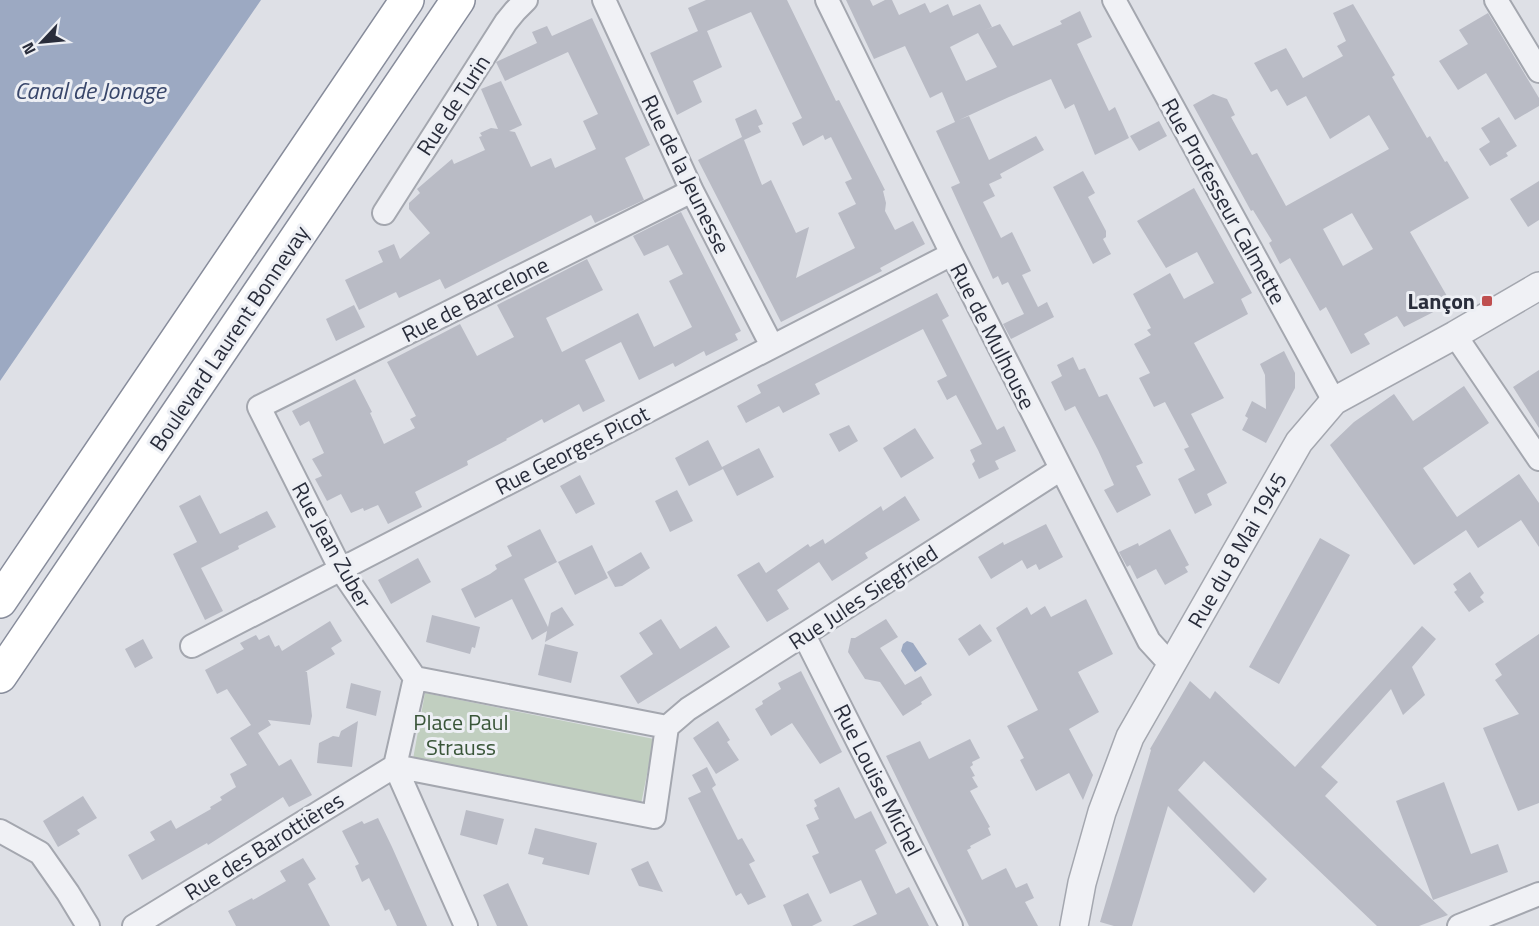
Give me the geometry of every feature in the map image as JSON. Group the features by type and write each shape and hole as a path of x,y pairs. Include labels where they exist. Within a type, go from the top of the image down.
{"highway":[{"name":"Boulevard Laurent Bonnevay","path":"0,601 407,0"},
{"name":"Boulevard Laurent Bonnevay","path":"0,676 458,0"}],"street":[{"name":"Rue de Turin","path":"384,213 515,10 526,0"},
{"name":"Rue de la Jeunesse","path":"604,0 692,191 772,346"},
{"name":"Rue de Mulhouse","path":"827,0 952,254 1149,641 1171,665"},
{"name":"Rue Professeur Calmette","path":"1114,0 1334,401"},
{"path":"1497,0 1539,71"},
{"name":"Rue de Barcelone","path":"259,408 692,191"},
{"name":"Rue Georges Picot","path":"192,646 952,254"},
{"name":"Rue du 8 Mai 1945","path":"1074,926 1082,883 1102,812 1130,737 1299,442 1334,401 1539,286"},
{"path":"1455,335 1539,459"},
{"name":"Rue Jean Zuber","path":"259,408 341,570 415,678"},
{"name":"Rue Jules Siegfried","path":"667,727 688,709 1061,469"},
{"name":"Rue Louise Michel","path":"804,635 951,926"},
{"path":"394,766 654,817 667,727 415,678 394,766 466,926"},
{"name":"Rue des Barottières","path":"134,926 394,766"},
{"path":"0,831 40,853 88,926"},
{"path":"1459,926 1539,894"}],"green space":[{"name":"Place Paul Strauss","path":"425,693 654,739 641,804 413,759"}],"water":[{"name":"Canal de Jonage","path":"0,0 261,0 0,381"},
{"path":"907,641 913,643 927,664 915,672 901,651 903,644"}],"building":[{"path":"706,0 787,0 836,101 839,100 885,190 883,191 885,211 895,230 913,221 925,244 880,268 882,271 781,322 698,160 742,137 735,119 756,109 763,124 758,126 761,132 744,140 762,185 771,180 796,233 809,227 796,278 855,248 838,213 856,204 845,182 852,179 831,137 825,140 823,135 803,146 792,123 802,118 751,12 707,31 722,67 693,81 702,102 677,115 650,53 698,31 688,8"},
{"path":"846,0 870,0 873,6 885,0 892,0 899,15 925,3 930,13 948,4 953,16 980,4 992,27 985,30 1000,24 1013,46 1062,24 1060,21 1080,11 1092,37 1077,44 1109,111 1115,107 1129,138 1095,155 1074,104 1065,109 1051,79 959,120 969,116 989,160 1036,136 1044,150 1000,174 1002,178 989,184 995,196 983,202 1001,238 1012,232 1031,271 1022,275 1038,307 1047,302 1054,317 1011,339 1003,324 1024,314 1008,282 1002,285 998,276 993,279 951,187 960,183 936,131 955,122 942,92 930,98 905,46 874,59","holes":["978,33 997,67 966,81 950,47"]},
{"path":"1353,4 1395,75 1392,77 1427,138 1430,136 1469,198 1410,232 1451,303 1404,327 1397,316 1364,334 1370,344 1351,354 1326,307 1320,311 1290,258 1280,264 1269,243 1272,241 1253,210 1251,211 1193,105 1213,94 1227,99 1235,115 1231,117 1252,155 1257,153 1286,206 1389,149 1369,115 1330,139 1306,96 1287,106 1277,89 1271,92 1254,63 1286,48 1303,78 1343,56 1337,46 1346,41 1333,13","holes":["1352,213 1373,249 1343,266 1323,229"]},
{"path":"1488,13 1539,98 1539,106 1515,120 1486,73 1458,90 1439,61 1468,44 1459,30"},
{"path":"592,18 650,145 625,158 644,200 595,223 591,215 445,289 440,279 399,298 396,292 359,310 345,280 383,262 378,251 394,244 400,259 430,233 409,209 409,203 420,193 417,189 452,159 454,164 485,150 479,137 482,136 480,133 491,128 498,129 481,89 501,81 522,125 509,131 515,132 531,167 551,158 555,168 596,149 583,121 598,114 568,52 505,81 496,62 537,43 532,32 547,26 552,36"},
{"path":"1499,117 1517,146 1506,153 1508,156 1490,166 1479,149 1490,142 1481,128"},
{"path":"1159,121 1167,136 1139,151 1130,136"},
{"path":"1083,171 1095,193 1088,197 1106,231 1106,237 1103,239 1111,254 1093,264 1053,187"},
{"path":"1539,181 1539,220 1528,227 1510,199"},
{"path":"1194,188 1252,293 1241,299 1248,314 1194,343 1224,398 1191,414 1227,483 1207,494 1212,505 1195,514 1178,479 1195,470 1184,449 1189,447 1165,402 1154,407 1139,378 1150,373 1134,344 1151,335 1147,330 1151,328 1133,294 1170,273 1184,299 1214,283 1197,252 1166,268 1137,221"},
{"path":"681,212 741,331 735,334 738,340 706,356 704,351 675,367 673,363 639,380 621,342 585,360 605,401 583,412 579,404 544,423 542,419 467,461 468,465 415,492 422,507 388,524 378,505 351,513 341,494 327,501 315,479 322,476 312,459 324,453 309,421 300,426 292,411 355,379 372,412 370,413 384,444 415,428 410,419 416,416 387,362 460,324 477,356 514,337 497,305 587,259 603,290 546,318 562,352 638,313 654,347 692,327 669,281 683,274 668,245 644,256 633,236"},
{"path":"937,293 949,316 942,320 997,430 1004,426 1016,451 995,461 999,469 979,479 972,464 975,461 970,450 982,444 956,395 947,400 937,381 947,376 923,329 815,384 820,394 783,413 779,406 746,423 737,406 761,393 757,385"},
{"path":"354,305 365,327 336,341 326,319"},
{"path":"1284,351 1295,373 1295,388 1266,443 1242,430 1252,401 1266,409 1265,375 1260,364"},
{"path":"1073,357 1079,370 1085,368 1099,397 1107,394 1143,463 1136,466 1151,495 1117,513 1104,490 1114,485 1098,450 1075,406 1065,411 1051,382 1062,376 1057,365"},
{"path":"1539,370 1539,428 1513,387"},
{"path":"1464,386 1489,423 1423,468 1457,517 1519,474 1539,503 1539,547 1521,520 1478,548 1466,530 1414,565 1330,445 1354,422 1394,394 1413,421"},
{"path":"849,425 858,441 839,452 829,434"},
{"path":"915,428 934,458 901,478 883,448"},
{"path":"708,440 723,469 689,486 675,458"},
{"path":"759,448 774,477 737,496 722,467"},
{"path":"580,475 595,504 576,514 560,486"},
{"path":"677,490 693,521 670,532 655,501"},
{"path":"200,495 220,534 267,511 276,527 201,568 223,611 205,620 173,554 197,542 179,506"},
{"path":"905,496 920,520 865,553 868,558 832,581 819,562 777,590 789,609 767,622 737,575 759,562 766,573 808,544 810,547 823,539 825,544 881,506 883,511"},
{"path":"1046,524 1063,557 1039,570 1036,564 1027,569 1022,560 991,579 978,557 1003,542 1004,545"},
{"path":"540,529 557,562 524,579 548,627 551,613 562,607 574,625 545,642 547,631 532,640 512,599 475,618 461,589 490,574 497,569 495,565 512,556 507,546"},
{"path":"1170,529 1189,565 1185,567 1188,572 1165,585 1156,569 1137,579 1130,565 1127,567 1119,552 1138,543 1139,546"},
{"path":"1320,538 1350,555 1279,684 1249,667"},
{"path":"592,545 608,578 575,595 558,562"},
{"path":"641,552 650,568 622,586 615,587 607,572"},
{"path":"418,558 431,582 391,604 378,580"},
{"path":"1470,572 1484,593 1480,597 1484,602 1469,612 1454,592 1457,590 1453,584"},
{"path":"1086,599 1113,654 1078,672 1099,712 1069,729 1093,775 1083,800 1069,773 1036,791 1020,760 1024,758 1007,726 1038,710 996,628 1027,607 1031,615 1045,606 1051,617"},
{"path":"432,615 480,627 475,648 472,647 470,654 426,642"},
{"path":"661,619 680,649 716,626 730,647 638,704 620,676 653,654 639,633"},
{"path":"886,619 898,637 880,648 905,685 921,676 932,695 903,716 880,682 865,679 848,652 851,638 855,638"},
{"path":"330,621 342,641 331,648 335,654 305,672 307,672 312,716 310,725 268,720 271,725 258,733 279,766 291,759 312,795 289,807 283,797 208,845 207,843 142,880 128,855 155,840 150,832 171,820 176,829 211,809 210,807 222,800 220,797 236,787 230,774 247,765 230,738 251,725 227,689 217,694 205,670 244,649 240,643 256,635 259,640 269,635 275,647 279,645 282,651"},
{"path":"980,624 992,641 969,656 958,639"},
{"path":"1422,626 1436,639 1412,667 1425,695 1403,715 1391,689 1321,767 1338,782 1325,796 1448,915 1419,926 1377,926 1204,761 1178,790 1267,879 1254,893 1168,806 1132,926 1114,926 1100,922 1150,749 1190,681 1210,699 1215,691 1295,767"},
{"path":"1539,634 1539,803 1518,811 1483,728 1519,714 1495,680 1502,675 1495,664"},
{"path":"143,639 153,658 135,668 125,649"},
{"path":"545,644 578,652 571,683 538,675"},
{"path":"801,671 842,752 820,764 792,723 771,736 755,709 763,704 762,701 781,689 778,683"},
{"path":"351,683 381,691 376,716 346,708"},
{"path":"358,721 352,767 317,763 319,743 333,736 339,737 341,731"},
{"path":"718,721 730,740 727,742 739,760 716,774 693,738"},
{"path":"970,739 980,758 972,762 973,765 970,767 975,776 972,777 978,787 970,791 990,827 988,828 991,835 970,846 971,848 967,850 982,880 1006,868 1016,888 1027,883 1034,898 1025,902 1038,926 969,926 886,756 920,741 929,759"},
{"path":"707,767 716,785 712,788 738,840 742,838 755,861 749,864 766,897 748,905 741,893 736,896 688,798 701,792 692,775"},
{"path":"1444,782 1471,854 1498,844 1508,872 1433,900 1396,801"},
{"path":"839,787 855,819 871,811 887,843 875,850 896,894 909,887 929,926 852,926 877,914 861,880 830,894 812,856 819,853 806,825 819,819 814,808 817,806 814,800"},
{"path":"83,796 97,818 77,830 80,834 58,847 43,821"},
{"path":"466,810 504,819 497,845 460,835"},
{"path":"378,818 427,926 397,926 389,909 385,911 369,878 362,882 355,866 359,864 342,831 362,821 364,824"},
{"path":"535,828 597,843 589,875 542,864 544,858 528,854"},
{"path":"303,858 316,879 308,884 330,926 236,926 228,911 286,881 280,871"},
{"path":"648,861 663,892 639,886 631,869"},
{"path":"508,883 528,926 497,926 483,895"},
{"path":"808,893 822,921 812,926 792,926 783,905"}],"place":[{"name":"Lançon","path":"1487,301"}]}
